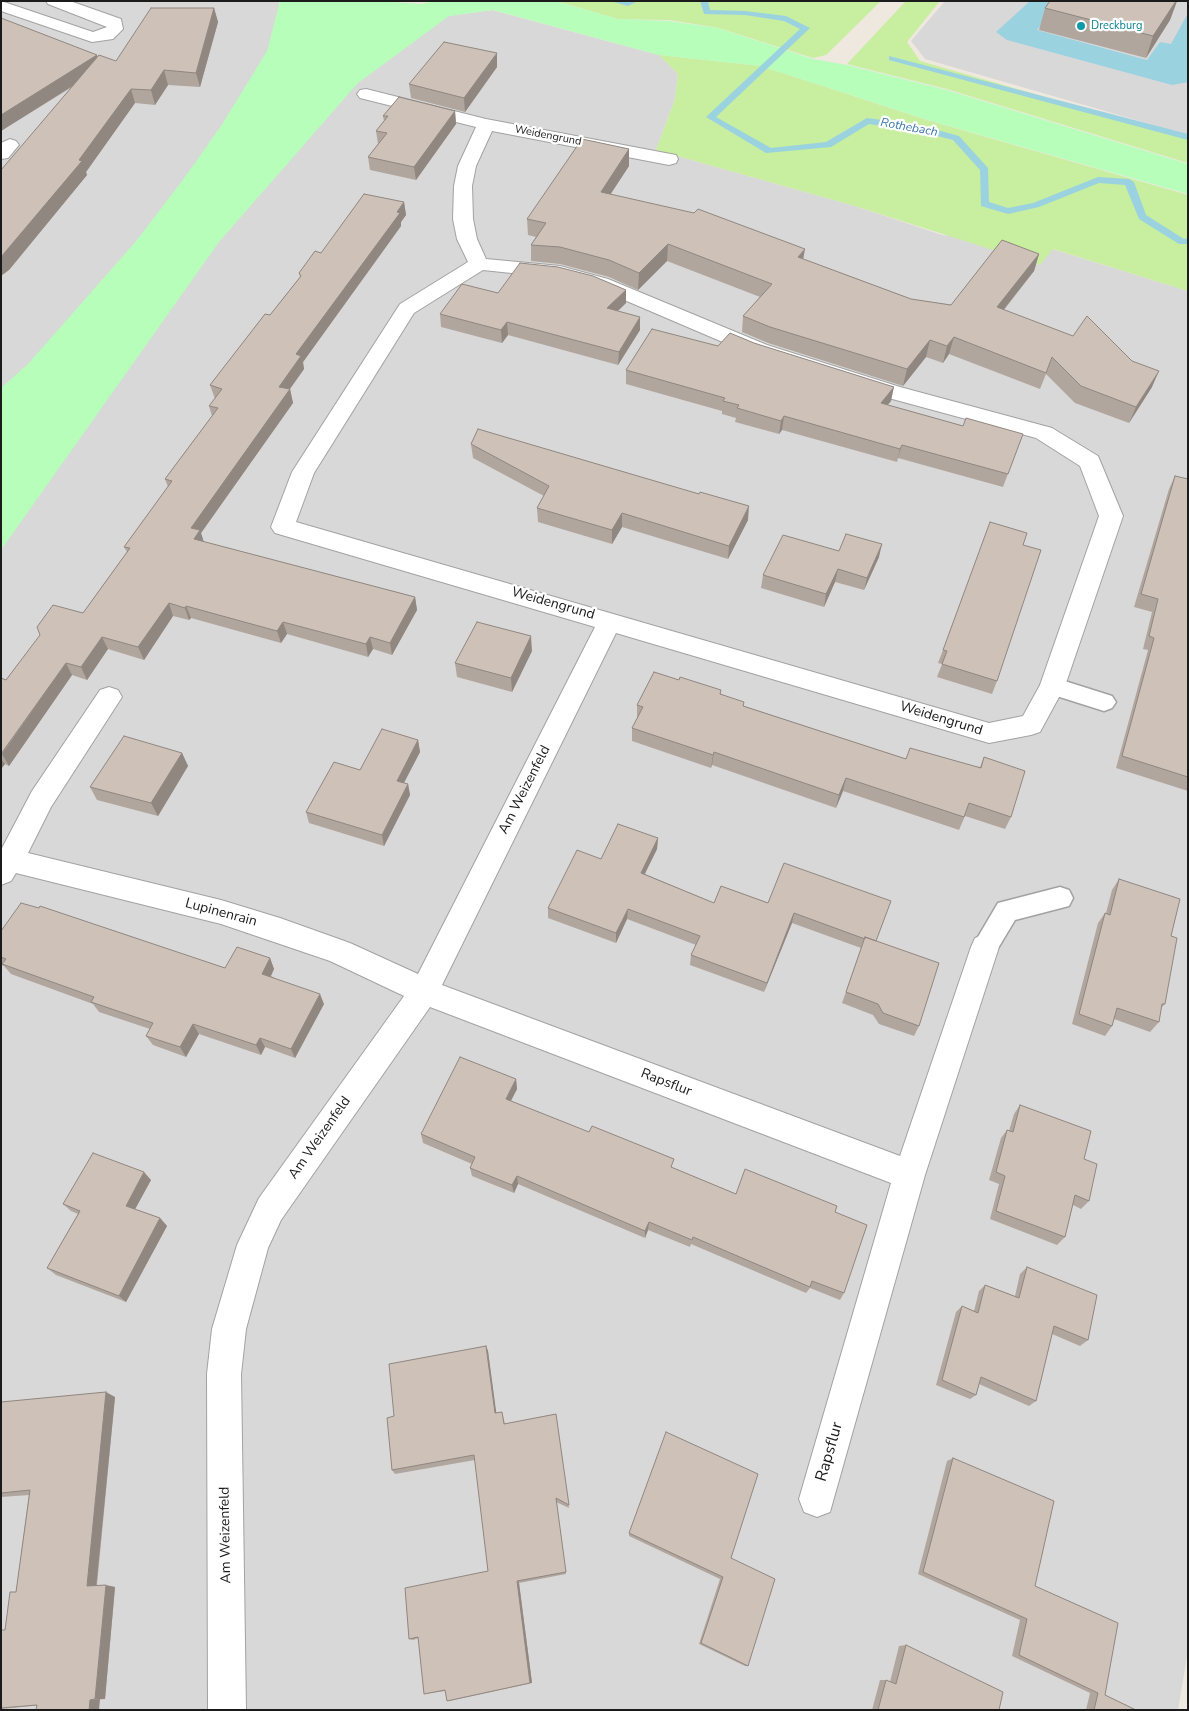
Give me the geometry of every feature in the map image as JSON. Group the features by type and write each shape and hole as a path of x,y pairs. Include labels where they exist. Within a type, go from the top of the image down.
{"street":[{"path":"1,5 92,37 107,35 115,29 114,23 54,1"},
{"name":"Weidengrund","path":"366,94 486,124 669,159"},
{"path":"479,264 467,239 463,219 463,186 467,166 486,124"},
{"name":"Weidengrund","path":"479,264 560,272 601,283 760,350 893,392 1044,433 1090,461 1111,516 1052,686 1031,725 989,733 283,527 303,472 407,309 479,264"},
{"name":"Am Weizenfeld","path":"227,1710 224,1374 229,1329 239,1288 253,1245 270,1208 424,991 610,621"},
{"name":"Lupinenrain","path":"109,697 41,799 6,866 221,912 280,930 340,952 424,991"},
{"name":"Rapsflur","path":"817,1499 909,1174 985,947"},
{"name":"Rapsflur","path":"424,991 909,1174"}],"lane":[{"path":"1052,686 1104,702"},
{"path":"985,947 1008,911 1060,898"}],"shaded area":[{"path":"1,1 279,1 279,6 449,16 492,10 659,55 678,74 675,99 656,150 855,206 942,235 1052,249 1188,291 1188,1651 1178,1710 1,1710"},
{"path":"945,1 1188,1 1188,135 925,59 911,41"}],"green space":[{"path":"280,1 380,1 421,4 434,1 555,1 618,19 669,21 718,28 813,59 847,65 947,90 1188,164 1188,194 928,120 761,66 659,55 493,10 449,16 358,83 219,242 1,550 1,388 28,364 137,240 182,181 221,126 267,51"},
{"path":"556,1 881,1 826,55 813,58 719,28 670,20 618,19"},
{"path":"906,1 940,1 907,42 920,61 1188,138 1188,163 947,89 847,64"},
{"path":"659,55 761,66 927,120 1188,195 1188,291 1053,249 1040,265 855,206 656,150 675,99 678,74"}],"water":[{"path":"1030,1 1060,1 1037,30 1147,60 1160,42 1171,44 1188,13 1188,82 1172,85 1007,40 996,32"}],"building":[{"path":"1050,1 1176,1 1153,36 1045,8"},
{"path":"151,8 214,8 196,73 164,70 151,90 131,89 79,160 82,161 1,257 1,170 99,55 116,61"},
{"path":"1,18 97,55 1,115"},
{"path":"444,42 497,53 464,98 409,84"},
{"path":"399,97 455,111 414,167 368,157 387,133 376,131 388,116 383,116"},
{"path":"582,139 629,149 601,192 694,213 698,209 805,249 798,257 911,299 951,305 1002,240 1039,254 997,307 1073,336 1087,316 1132,361 1159,371 1136,407 1081,386 1052,357 1046,373 954,337 947,346 930,340 907,369 770,327 743,316 772,284 668,244 639,273 609,260 560,247 531,245 546,223 527,219"},
{"path":"364,194 404,202 397,212 400,213 296,354 301,356 279,387 290,389 191,528 200,530 194,539 415,597 390,643 370,637 366,644 283,622 277,631 169,603 138,647 102,637 81,667 66,663 1,754 1,678 6,680 40,635 37,627 53,605 83,613 130,548 124,547 172,481 165,479 218,408 209,406 222,389 210,385 265,314 270,315 301,276 299,273 315,251 321,253"},
{"path":"520,263 558,267 593,276 626,290 607,308 640,317 619,352 507,322 501,330 440,314 462,284 498,293"},
{"path":"652,329 718,346 730,333 754,343 894,387 881,403 963,426 966,418 1023,434 1008,474 902,445 900,449 784,416 781,421 737,408 739,405 723,401 725,398 626,370"},
{"path":"478,429 699,494 700,492 749,506 729,546 622,513 612,530 537,508 549,486 471,444"},
{"path":"1175,476 1188,479 1188,777 1122,756 1154,638 1149,636 1158,599 1141,594"},
{"path":"990,522 1027,533 1023,545 1041,550 997,681 942,664 947,651 943,650"},
{"path":"846,534 882,544 867,578 838,569 826,594 763,575 783,535 839,551"},
{"path":"477,622 531,636 511,678 455,663"},
{"path":"654,672 679,680 680,677 721,690 720,694 744,702 743,706 906,759 910,748 981,768 984,757 1025,771 1011,817 969,803 964,817 846,778 839,795 714,752 713,755 632,728 643,707 637,705"},
{"path":"382,729 418,740 397,781 408,784 382,835 306,812 334,762 360,770"},
{"path":"124,736 182,753 151,803 90,787"},
{"path":"618,824 658,838 641,873 714,903 721,886 768,903 784,863 891,901 876,941 865,937 865,939 794,913 767,983 691,955 700,936 628,909 616,933 548,908 577,850 601,859"},
{"path":"1119,879 1180,899 1171,936 1177,938 1165,1004 1162,1004 1159,1022 1117,1008 1112,1026 1079,1014 1105,913 1110,915"},
{"path":"21,903 39,908 40,906 225,968 237,947 270,958 262,974 320,994 291,1049 260,1038 256,1045 193,1024 180,1047 146,1036 153,1023 91,1002 94,997 2,964 6,959 1,957 1,931"},
{"path":"865,937 939,963 919,1026 883,1013 878,1004 846,992"},
{"path":"460,1057 516,1079 506,1099 589,1132 592,1126 674,1159 671,1167 736,1194 745,1169 837,1206 835,1212 867,1225 844,1293 812,1281 810,1287 693,1237 692,1240 649,1222 645,1231 517,1176 512,1185 470,1168 475,1157 421,1134"},
{"path":"1020,1105 1091,1131 1084,1159 1097,1164 1089,1201 1075,1195 1065,1237 996,1211 1005,1176 996,1172 1007,1130 1013,1132"},
{"path":"93,1153 144,1172 126,1206 160,1218 119,1296 47,1268 80,1211 63,1204"},
{"path":"1027,1267 1097,1295 1088,1340 1054,1326 1036,1401 981,1377 976,1395 942,1380 962,1306 978,1313 985,1285 1019,1298"},
{"path":"486,1346 495,1413 502,1412 504,1424 556,1414 569,1505 556,1498 566,1572 517,1581 530,1683 447,1701 445,1690 424,1694 418,1637 409,1639 405,1588 488,1571 474,1455 392,1470 387,1418 394,1416 389,1364"},
{"path":"106,1392 87,1586 106,1585 95,1699 90,1700 89,1710 36,1710 37,1705 1,1708 1,1630 5,1630 10,1592 16,1592 30,1490 1,1493 1,1402"},
{"path":"666,1432 758,1474 731,1558 775,1579 748,1666 701,1643 723,1577 629,1533"},
{"path":"953,1458 1054,1501 1035,1586 1118,1623 1105,1695 1136,1710 1094,1710 1098,1693 1019,1655 1027,1619 923,1572"},
{"path":"906,1645 1003,1692 999,1710 878,1710 886,1680 896,1684"}],"waterway":[{"name":"Rothebach","path":"614,1 628,4 634,1"},
{"name":"Rothebach","path":"704,1 707,12 745,13 786,19 806,28 710,117 769,151 828,145 867,121 919,128 956,138 985,170 984,204 1008,211 1036,205 1098,180 1129,182 1142,217 1182,242 1188,241"},
{"path":"892,58 1188,137"}],"place":[{"name":"Dreckburg","path":"1081,26"}]}
